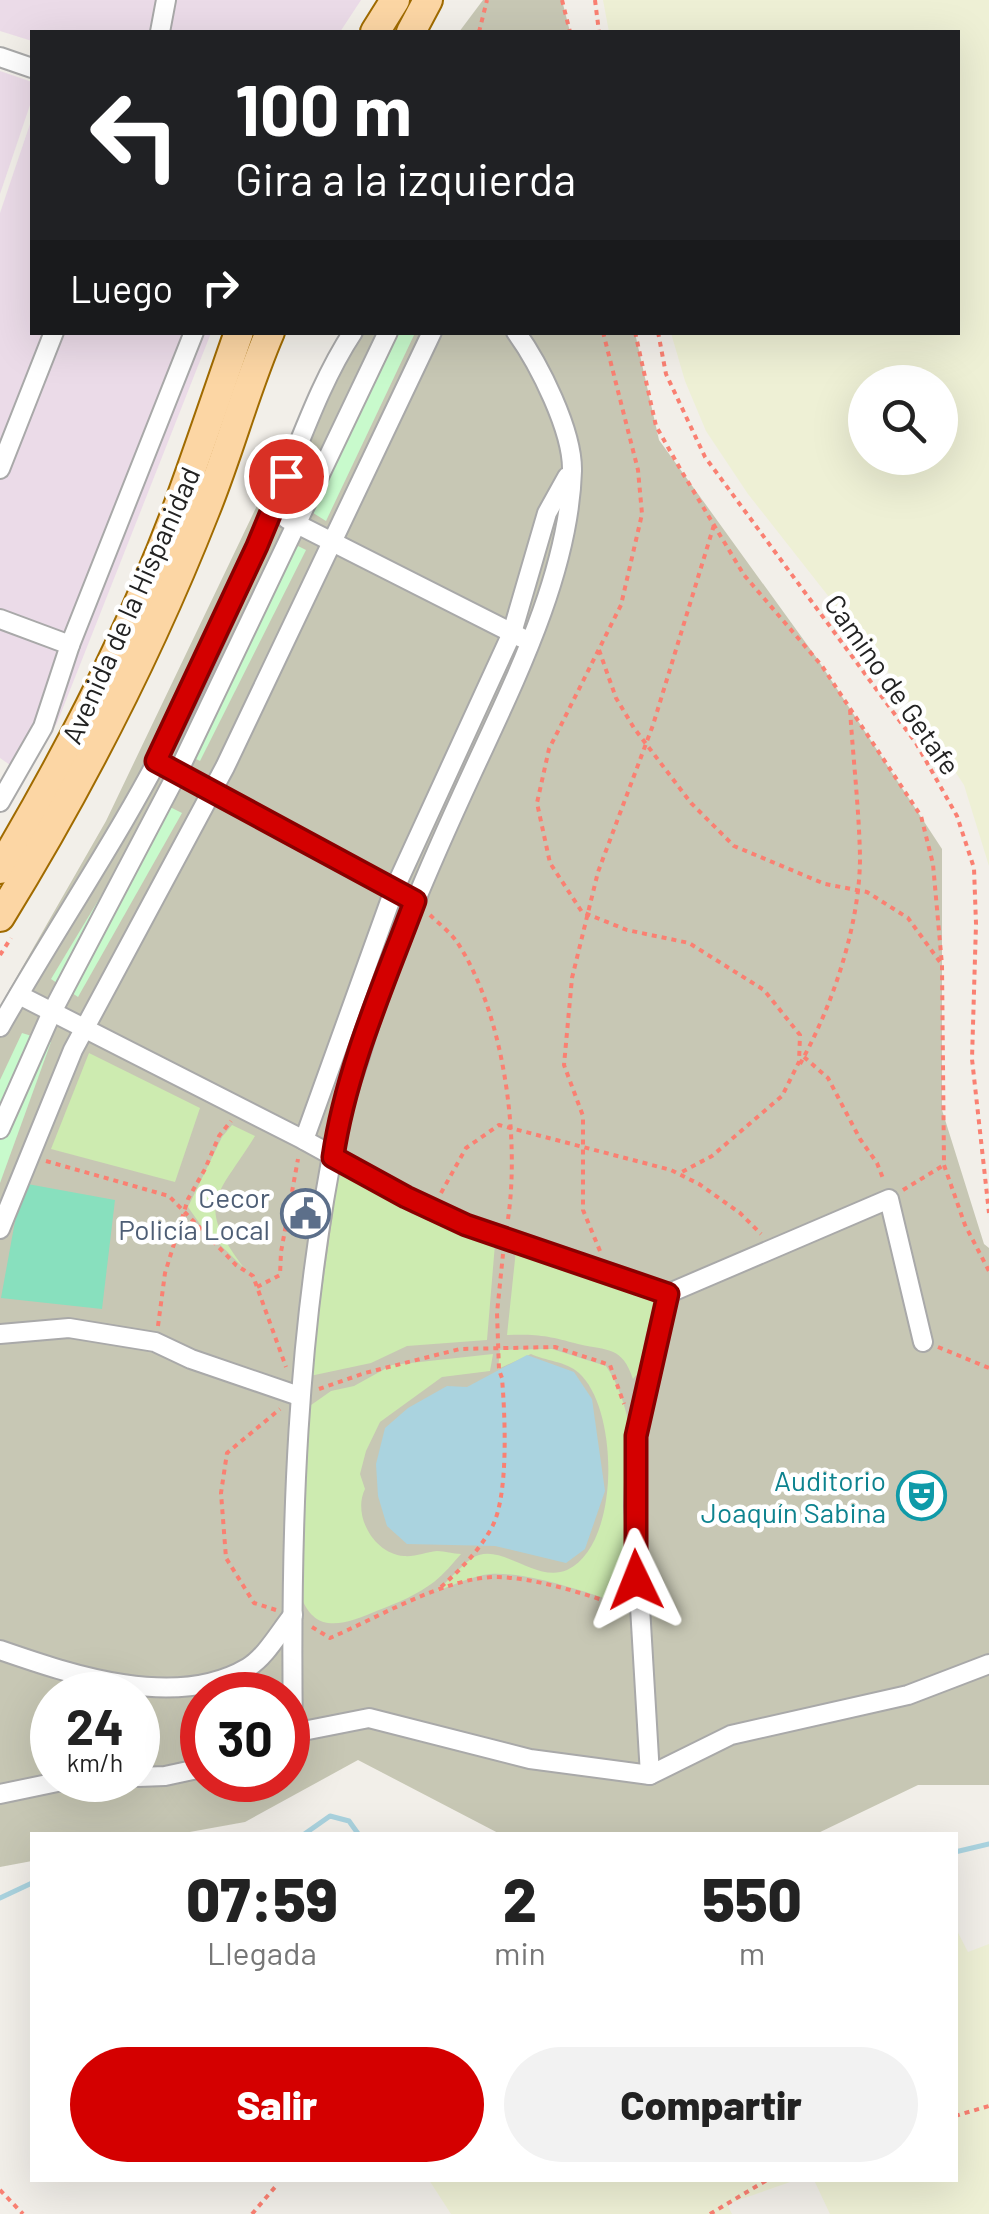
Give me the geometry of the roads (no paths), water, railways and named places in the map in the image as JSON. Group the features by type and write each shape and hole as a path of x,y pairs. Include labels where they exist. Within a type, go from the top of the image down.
{"main road":[{"path":"376,30 395,0"},
{"path":"412,30 428,0"},
{"name":"Avenida de la Hispanidad","path":"0,869 38,806 122,638 172,522 239,335"},
{"name":"Avenida de la Hispanidad","path":"0,917 98,750 146,652 206,509 269,335"}],"street":[{"path":"160,30 166,0"},
{"path":"0,57 30,67"},
{"path":"0,468 53,335"},
{"name":"Avenida de la Hispanidad","path":"0,802 44,728 70,645 193,335"},
{"path":"0,1028 156,761 352,335"},
{"path":"0,1128 52,1012 178,772 387,335"},
{"path":"0,1229 27,1156 84,1029 212,791 431,335"},
{"path":"292,1672 299,1396 310,1299 338,1129 370,1022 415,901 532,643 563,535 572,468 555,402 518,335"},
{"path":"304,1140 394,890 512,633 547,513 572,468"},
{"path":"271,512 532,643"},
{"path":"0,619 70,645"},
{"path":"156,761 415,901"},
{"path":"18,995 304,1140 431,1210 668,1294 889,1199 923,1342"},
{"path":"650,1775 634,1506 636,1436 668,1294"},
{"path":"0,1334 69,1328 155,1342 191,1359 299,1396"},
{"path":"0,1650 89,1678 191,1688 250,1667 293,1615"},
{"path":"310,1731 369,1718 530,1759 650,1775 731,1735 908,1695 989,1664"},
{"path":"0,1794 30,1788"}],"water":[{"path":"527,1355 574,1372 592,1399 605,1491 585,1549 566,1563 495,1546 407,1544 387,1526 378,1496 376,1464 385,1428 408,1408 447,1386 467,1387"}],"waterway":[{"path":"307,1832 330,1816 349,1821 357,1832"},
{"path":"958,1851 989,1844"},
{"path":"0,1898 30,1884"}],"place":[{"name":"Cecor Policía Local","path":"305,1213"},
{"name":"Auditorio Joaquín Sabina","path":"921,1496"}]}
